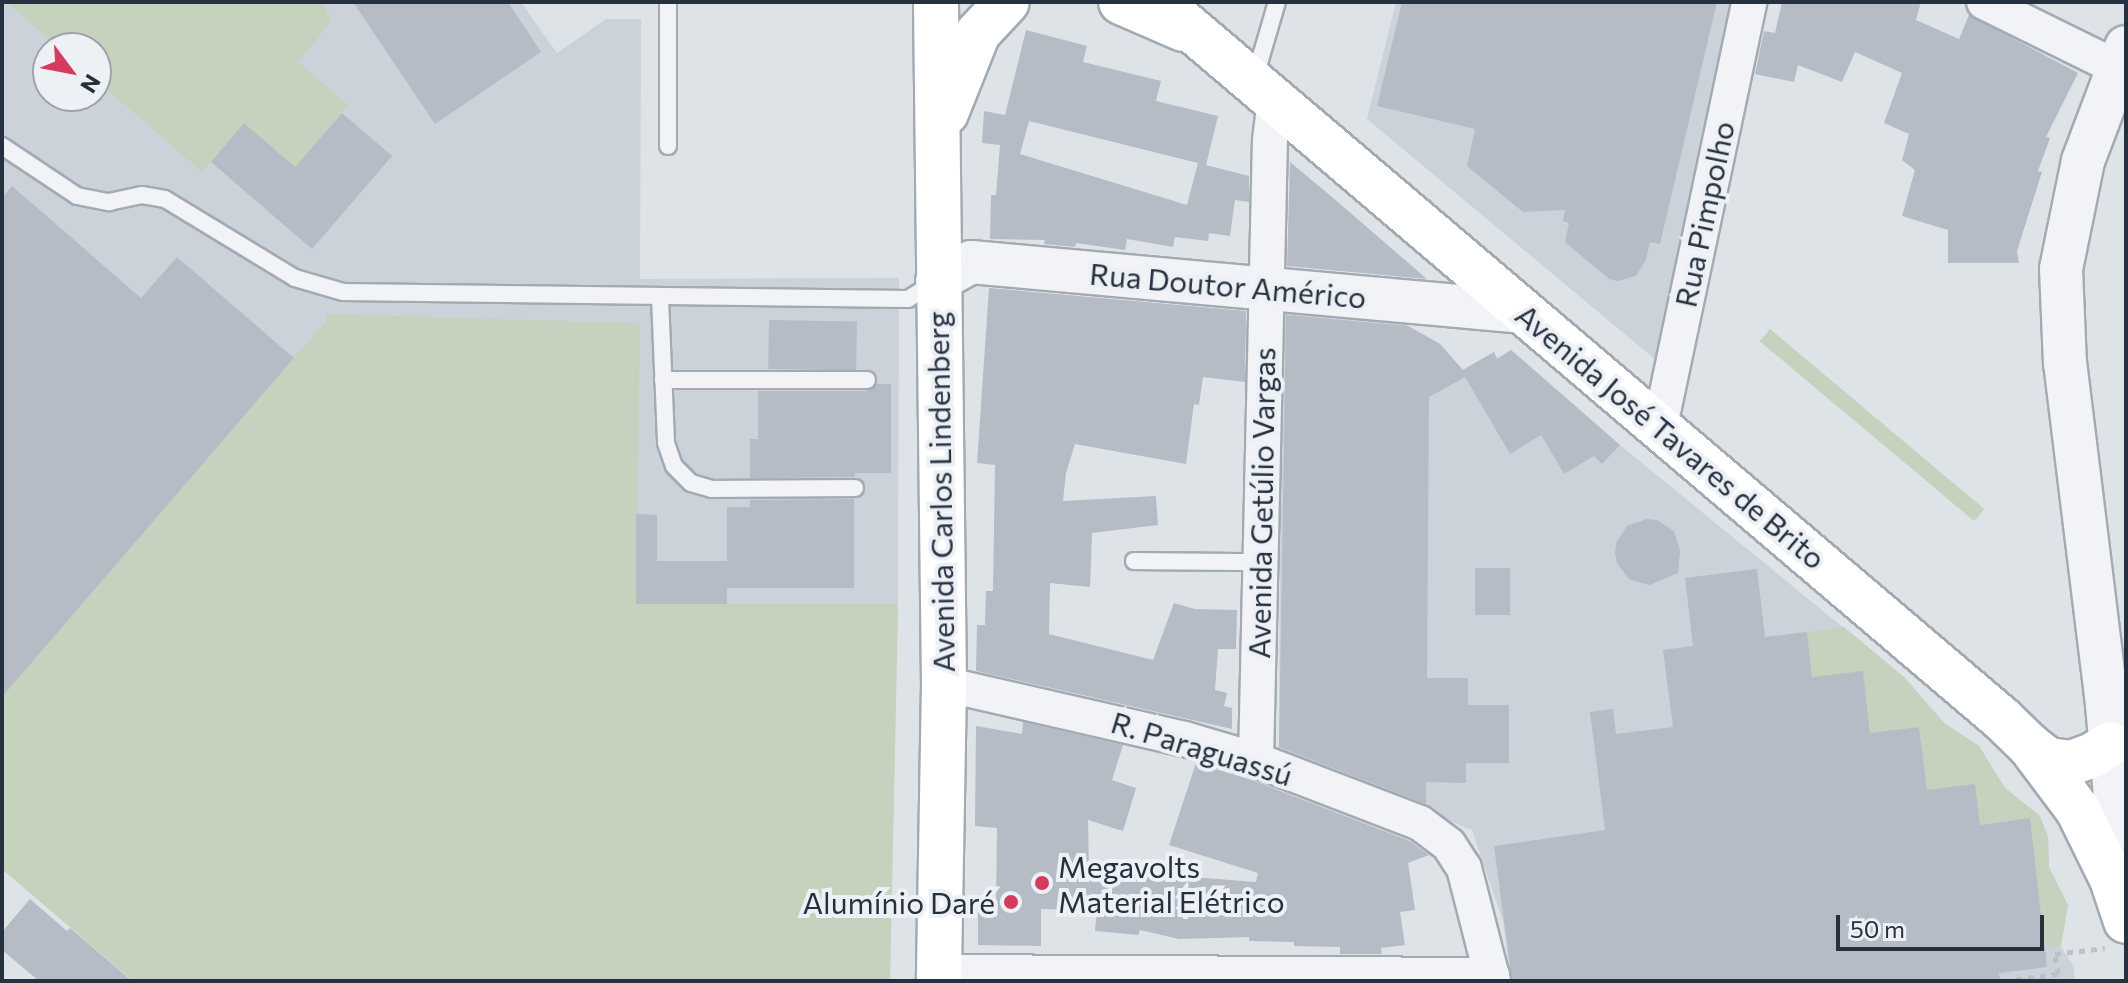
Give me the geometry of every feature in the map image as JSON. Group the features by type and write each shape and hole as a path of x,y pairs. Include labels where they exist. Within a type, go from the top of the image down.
{"main road":[{"name":"Avenida Carlos Lindenberg","path":"936,2 944,684 939,977"},
{"path":"938,134 978,33 1007,2"},
{"name":"Avenida José Tavares de Brito","path":"1121,2 1179,15 1264,92 1980,698 2030,746 2078,810 2112,879 2121,928"},
{"path":"2030,746 2048,760 2071,763 2093,755 2110,744"}],"street":[{"name":"Rua Pimpolho","path":"1660,426 1749,2"},
{"path":"1984,2 2121,57 2083,161 2061,269 2065,364 2110,744 2121,928"},
{"name":"Avenida Getúlio Vargas","path":"1256,760 1270,140 1264,92"},
{"name":"Rua Doutor Américo","path":"937,281 971,262 1524,312"},
{"name":"R. Paraguassú","path":"944,684 1113,720 1256,760 1420,823 1449,845 1464,868 1493,978"},
{"path":"939,977 1493,978"}],"lane":[{"path":"668,2 668,146"},
{"path":"1264,92 1277,2"},
{"path":"2,146 77,196 99,202 142,195 165,199 295,278 343,292 908,299 937,281"},
{"path":"660,298 666,443 674,466 691,483 712,489 855,488"},
{"path":"663,380 867,380"},
{"path":"1134,561 1260,562"}],"path":[{"path":"2004,981 2058,974 2055,954 2121,928"}],"shaded area":[{"path":"2,2 521,2 557,53 606,19 641,19 640,279 899,278 898,604 890,981 133,981 2,869"},
{"path":"1396,2 1734,2 1657,361 1367,119"},
{"path":"1281,307 1389,315 1440,344 1462,370 1494,352 1498,358 1511,350 1620,445 1905,678 1944,723 1979,746 2005,788 2040,816 2048,837 2049,867 2068,905 2061,946 2073,966 2075,981 1511,981 1503,921 1472,830 1279,751"}],"green space":[{"path":"6,2 322,2 332,21 298,62 348,105 295,167 244,124 202,172 112,94 112,32 41,32"},
{"path":"327,314 640,323 636,604 898,604 890,981 133,981 2,869 2,697 326,321"},
{"path":"1770,329 1984,509 1974,521 1760,341"},
{"path":"1844,627 1905,678 1944,723 1979,746 2005,788 2040,816 2048,837 2049,867 2068,905 2061,946 2045,948 2030,819 1980,825 1927,790 1919,727 1870,733 1863,672 1812,677 1807,632"}],"building":[{"path":"353,2 508,2 541,52 435,124"},
{"path":"1402,2 1717,2 1660,244 1650,242 1646,260 1636,276 1618,281 1609,279 1565,242 1569,223 1563,221 1565,210 1523,212 1467,166 1475,129 1377,106"},
{"path":"1782,2 1921,2 1916,20 1959,39 1969,15 2078,73 2046,137 2050,138 2038,171 2042,172 2017,251 2019,263 1948,263 1948,230 1902,216 1915,170 1902,160 1909,134 1884,123 1902,73 1855,52 1842,82 1798,65 1794,82 1755,74 1764,31 1775,33"},
{"path":"1026,30 1087,46 1083,62 1161,81 1156,101 1218,116 1206,165 1249,176 1249,202 1235,200 1230,236 1209,233 1208,241 1175,237 1173,247 1127,239 1125,250 1076,243 1075,247 1044,244 1045,240 990,239 991,195 996,195 1000,145 982,143 984,111 1005,115","holes":["1029,121 1198,163 1187,205 1020,154"]},
{"path":"342,113 392,156 312,249 211,162 244,123 295,167"},
{"path":"1290,162 1332,197 1427,279 1287,266"},
{"path":"12,186 141,298 177,257 294,358 2,697 2,198"},
{"path":"989,288 1246,311 1245,382 1203,377 1199,405 1194,404 1186,464 1075,444 1066,473 1063,501 1156,496 1158,525 1092,533 1090,587 1050,583 1049,634 1153,660 1174,603 1195,609 1237,610 1236,649 1218,649 1215,690 1227,693 1224,706 1232,708 1232,729 976,671 977,625 985,625 986,591 993,591 995,465 977,463"},
{"path":"1286,315 1408,326 1440,344 1463,370 1494,352 1497,359 1511,350 1620,445 1602,464 1594,456 1564,474 1541,435 1510,454 1465,377 1429,397 1427,678 1468,678 1468,705 1509,705 1509,763 1466,763 1466,783 1426,782 1426,804 1279,747"},
{"path":"769,320 857,322 856,371 768,369"},
{"path":"877,384 891,384 891,473 855,473 855,477 750,478 750,439 758,439 758,391 867,391"},
{"path":"854,499 854,588 727,588 727,604 636,604 636,514 657,515 657,561 727,561 727,507 750,507 750,500"},
{"path":"1647,519 1657,520 1674,531 1680,550 1678,573 1649,585 1629,579 1617,563 1615,553 1616,543 1627,526"},
{"path":"1475,568 1510,568 1510,615 1475,615"},
{"path":"1757,569 1765,637 1807,632 1812,677 1863,671 1870,733 1919,727 1927,790 1975,784 1980,825 2030,818 2047,967 1999,973 2000,981 1512,981 1494,846 1605,830 1590,712 1613,709 1616,734 1673,727 1663,650 1693,646 1685,578"},
{"path":"1023,722 1123,745 1112,780 1136,788 1123,831 1088,820 1089,869 1256,882 1258,873 1169,845 1196,763 1252,780 1410,841 1429,855 1408,863 1415,910 1400,912 1405,945 1381,948 1382,954 1340,954 1340,947 1294,946 1294,942 1249,941 1249,937 1179,939 1140,930 1138,935 1095,931 1097,910 1041,909 1041,946 978,945 978,901 996,901 997,828 975,826 976,726 1022,734"},
{"path":"30,899 67,931 70,928 132,981 39,981 2,950 2,932"}],"place":[{"name":"Megavolts Material Elétrico","path":"1042,883"},
{"name":"Alumínio Daré","path":"1011,902"}]}
